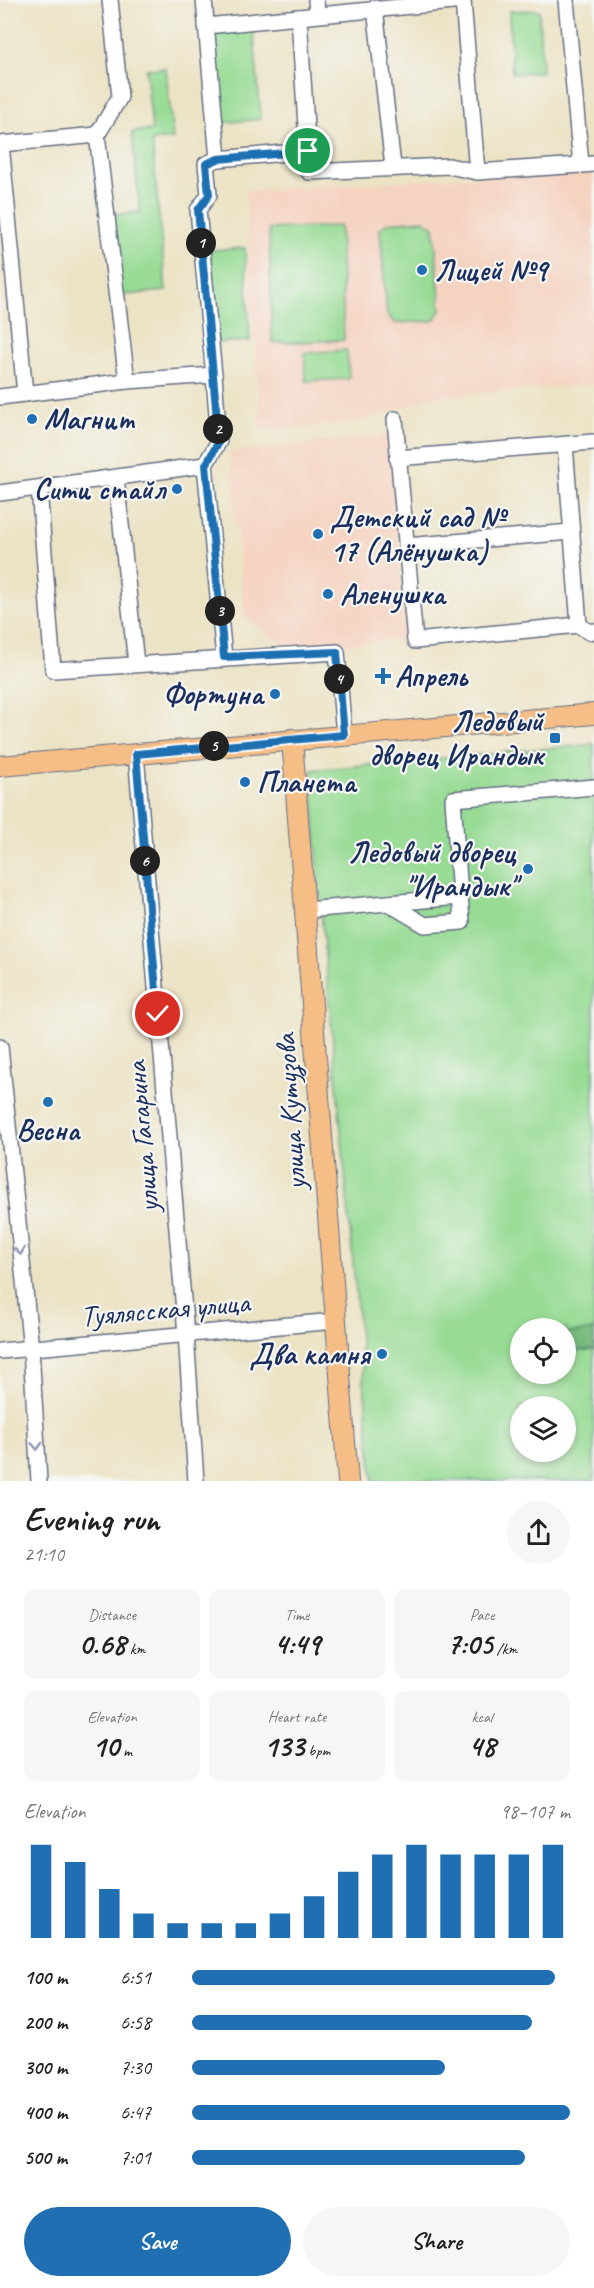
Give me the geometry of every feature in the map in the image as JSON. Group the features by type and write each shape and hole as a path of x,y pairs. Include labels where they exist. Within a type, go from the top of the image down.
{"main road":[{"path":"0,766 594,714"},
{"name":"улица Кутузова","path":"292,739 348,1481"}],"street":[{"path":"110,0 120,97 97,135 127,381"},
{"path":"204,0 218,159"},
{"path":"206,26 299,17 317,8 375,8 410,2 463,0 477,172"},
{"path":"299,17 309,172 393,166 449,166 477,172 588,164 566,0"},
{"path":"375,8 393,166"},
{"path":"25,394 1,144 97,135"},
{"path":"224,657 206,465 219,441 198,210 209,195 206,164 218,159 308,151"},
{"path":"0,397 127,381 214,375"},
{"path":"395,419 415,641 579,625 589,632 594,631"},
{"path":"398,458 594,442"},
{"path":"565,445 579,625"},
{"path":"0,493 206,465"},
{"path":"116,478 136,664"},
{"path":"39,488 53,670 224,657 337,652 344,735"},
{"path":"406,546 571,532"},
{"name":"улица Гагарина","path":"136,754 186,1334 196,1481"},
{"path":"388,903 425,925 462,922 453,799 594,787"},
{"path":"306,910 460,897"},
{"path":"0,1047 31,1349 39,1481"},
{"name":"Туялясская улица","path":"0,1351 335,1321"}],"shaded area":[{"name":"Лицей №9","path":"594,169 594,385 435,396 358,423 261,430 245,191"},
{"name":"Детский сад № 17 (Алёнушка)","path":"390,435 406,639 289,649 244,616 230,452"}],"green space":[{"path":"539,10 542,72 512,74 509,11"},
{"path":"253,25 261,119 221,123 213,29"},
{"path":"166,68 173,139 152,141 166,291 114,296 107,215 140,212 132,132 152,130 146,69"},
{"path":"424,220 434,227 441,311 433,321 395,323 387,315 380,229 387,223"},
{"path":"340,226 344,340 272,343 269,229"},
{"path":"245,248 250,341 215,343 210,250"},
{"path":"347,350 349,379 306,381 304,353"},
{"path":"594,744 594,1481 373,1481 319,890 312,770"},
{"path":"594,1330 594,1349 576,1351 576,1332"}],"place":[{"name":"Лицей №9","path":"422,270"},
{"name":"Магнит","path":"32,419"},
{"name":"Сити стайл","path":"177,489"},
{"name":"Детский сад № 17 (Алёнушка)","path":"318,534"},
{"name":"Аленушка","path":"328,594"},
{"name":"Апрель","path":"383,676"},
{"name":"Фортуна","path":"275,694"},
{"name":"Ледовый дворец Ирандык","path":"555,738"},
{"name":"Планета","path":"245,782"},
{"name":"Ледовый дворец \"Ирандык\"","path":"528,869"},
{"name":"Весна","path":"48,1102"},
{"name":"Два камня","path":"382,1354"}],"route":[{"path":"158,1014 136,754 344,735 337,652 224,657 206,465 219,441 198,210 209,195 206,164 218,159 308,151"}]}
